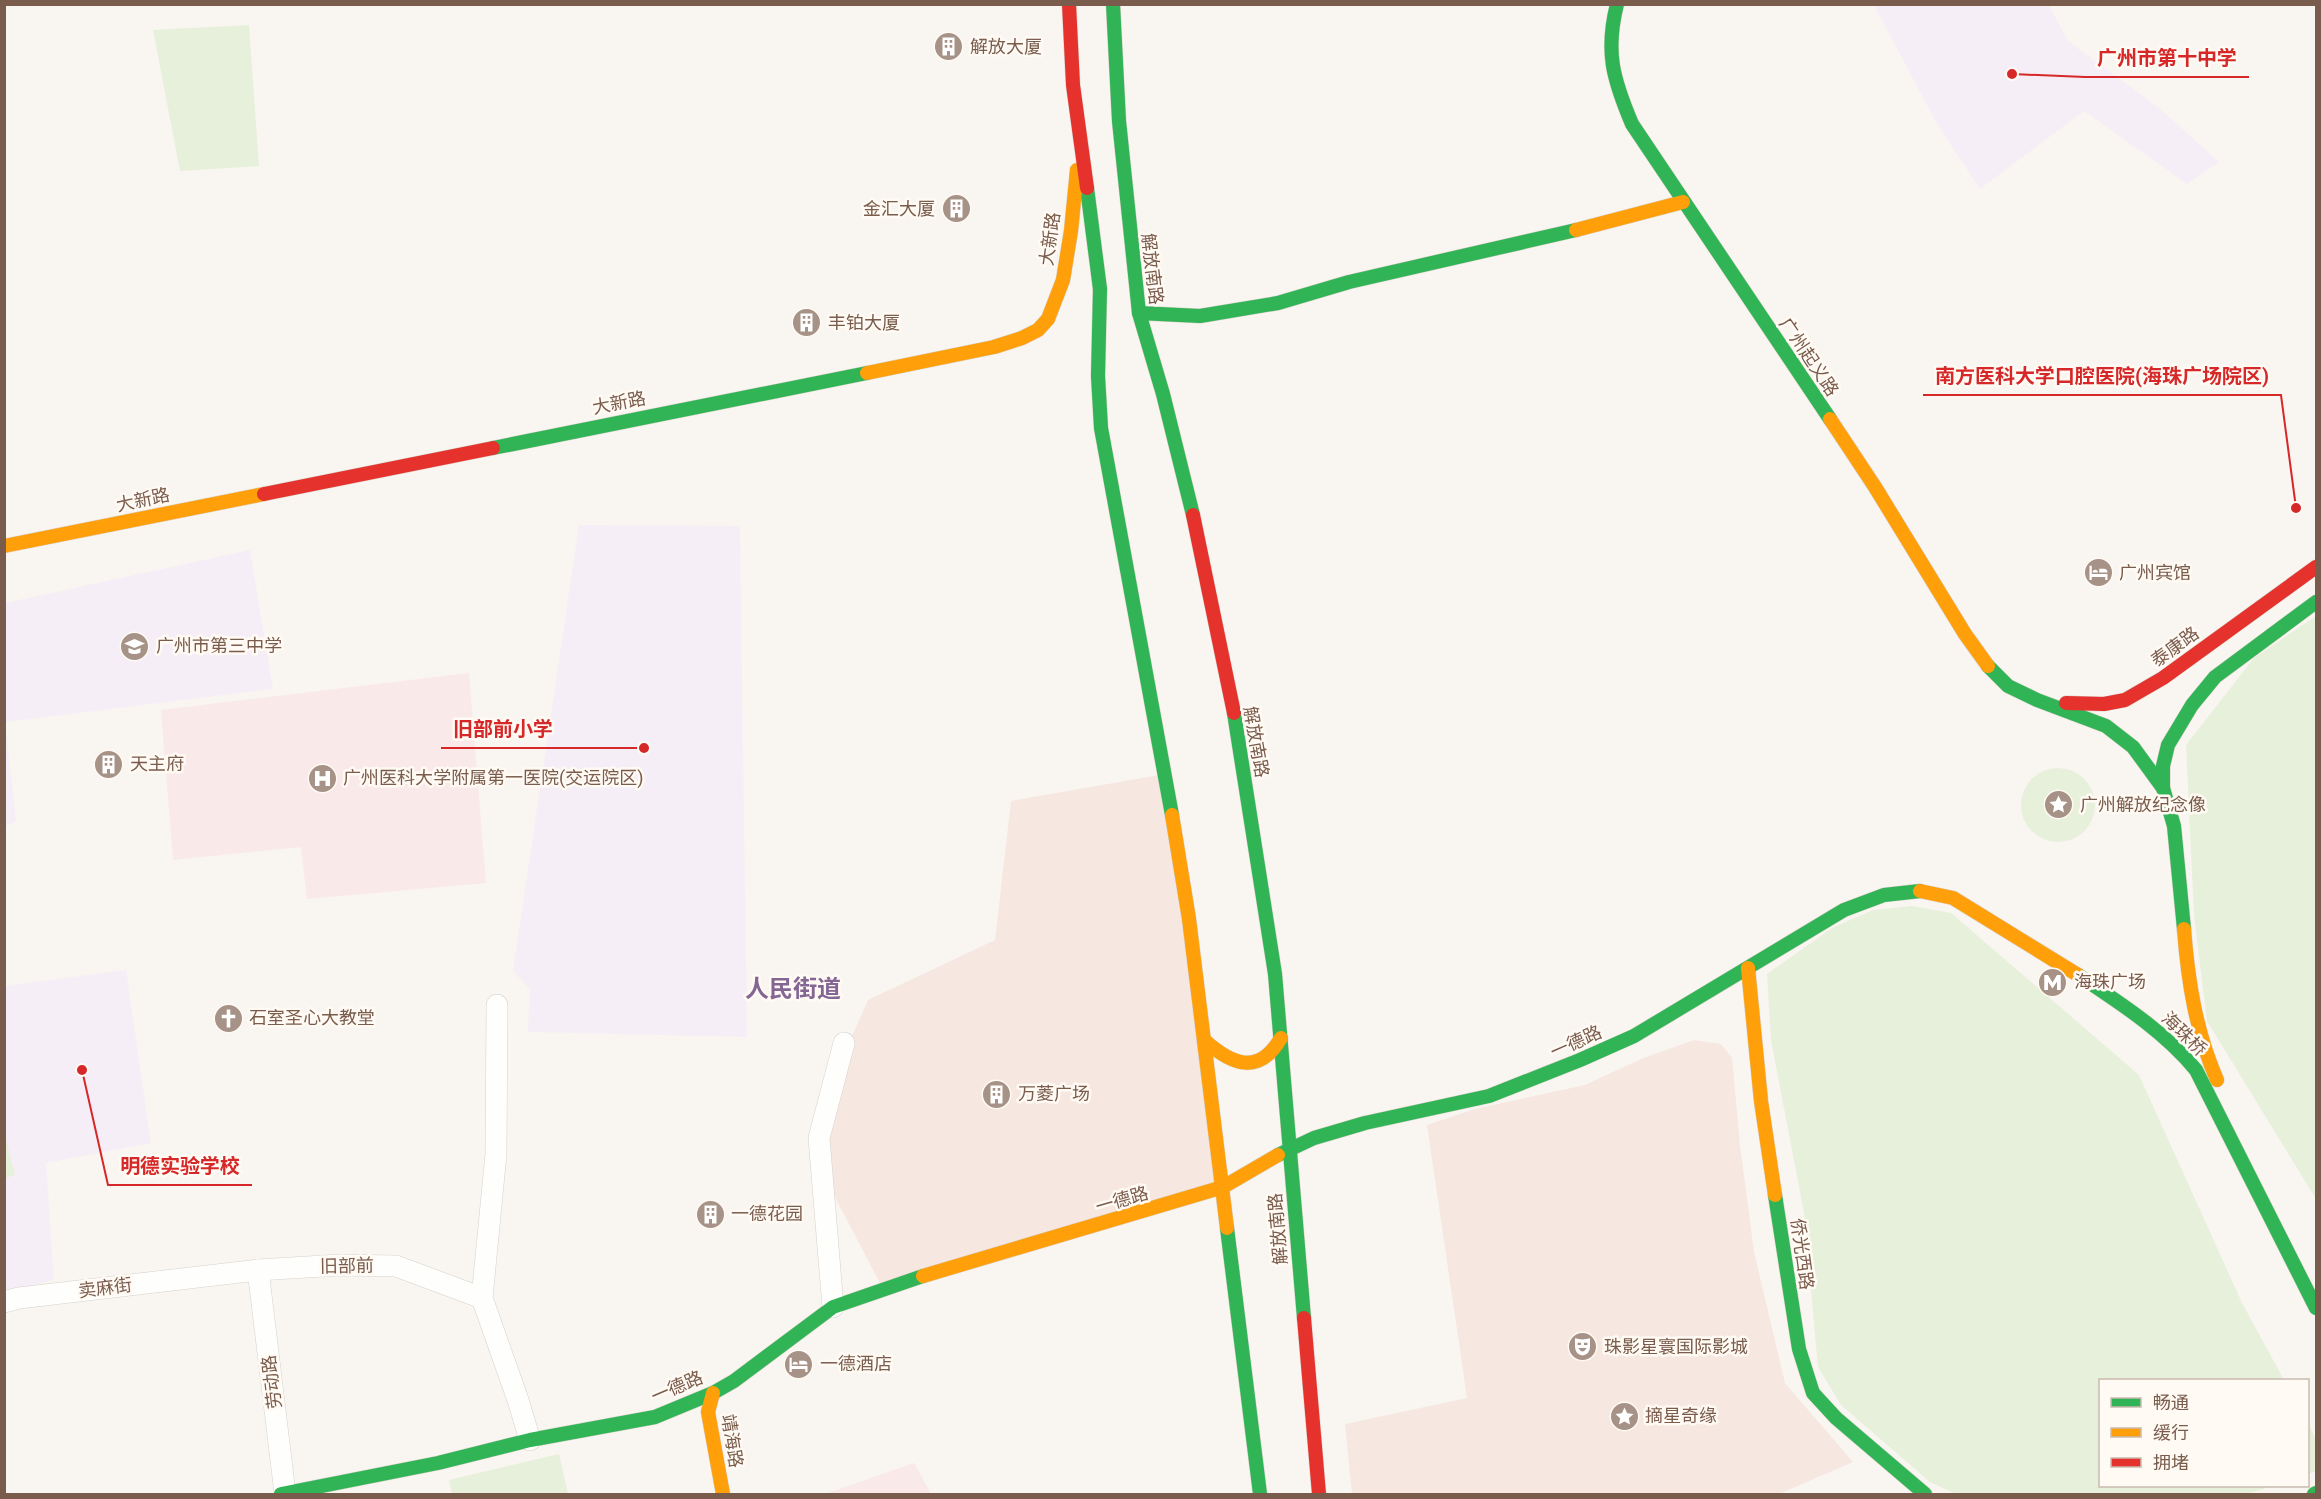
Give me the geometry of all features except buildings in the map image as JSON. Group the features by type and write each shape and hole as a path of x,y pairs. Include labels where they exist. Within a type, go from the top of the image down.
{"main road":[{"path":"1069,4 1073,85 1100,289 1098,376 1101,428 1165,774 1189,919 1260,1494"},
{"name":"解放南路","path":"1113,4 1114,62 1120,144 1139,313 1166,400 1219,642 1265,902 1275,974 1319,1494"},
{"name":"广州起义路","path":"1617,4 1610,40 1612,64 1621,97 1632,124 1875,487 1971,642 1989,667 2008,686 2037,700"},
{"name":"大新路","path":"4,546 994,347 1023,338 1039,330 1049,318 1059,296 1071,223 1081,134"},
{"path":"1139,313 1200,316 1278,303 1359,279 1561,234 1683,202"},
{"name":"泰康路","path":"2037,700 2081,705 2125,700 2163,678 2316,567"},
{"path":"2163,788 2163,766 2168,745 2192,705 2216,677 2316,602"},
{"path":"2037,700 2106,726 2133,747 2163,788"},
{"name":"海珠桥","path":"2163,788 2174,826 2178,852 2194,1014 2201,1044 2224,1092"},
{"name":"一德路","path":"283,1494 438,1464 530,1440 656,1417 713,1393 734,1381 779,1345 833,1307 1013,1248 1118,1220 1222,1187 1290,1148 1314,1138 1365,1123 1489,1096 1538,1078 1634,1036 1844,910 1868,899 1898,891 1920,889 1938,892 1953,898"},
{"name":"海珠桥","path":"1953,898 2052,957 2165,1036 2196,1070 2316,1308"},
{"name":"侨光西路","path":"1748,968 1761,1101 1791,1305 1799,1349 1813,1393 1836,1418 1925,1494"},
{"path":"1204,1040 1223,1057 1236,1062 1250,1063 1266,1059 1275,1051 1281,1038"},
{"name":"靖海路","path":"713,1393 708,1412 723,1494"}],"street":[{"path":"497,1005 496,1154 482,1298 519,1400 530,1440"},
{"path":"833,1307 819,1138 844,1043"},
{"name":"旧部前","path":"206,1276 340,1265 396,1266 482,1298"},
{"name":"劳动路","path":"258,1270 283,1494"},
{"name":"卖麻街","path":"4,1302 19,1298 206,1276"}],"shaded area":[{"path":"1874,5 2049,5 2068,41 2158,107 2219,162 2187,184 2084,111 1980,189 1937,124"},
{"path":"579,525 740,526 747,1037 528,1032 530,989 513,971"},
{"name":"广州市第三中学","path":"250,550 273,689 5,722 5,603"},
{"name":"广州医科大学附属第一医院(交运院区)","path":"469,673 486,883 307,899 301,847 173,860 161,710"},
{"path":"5,722 16,822 5,826"},
{"name":"万菱广场","path":"1165,774 1223,1187 883,1289 822,1172 836,1073 868,1000 995,940 1011,801"},
{"path":"126,970 151,1143 46,1163 54,1280 5,1292 4,986"},
{"path":"1694,1040 1721,1044 1732,1058 1740,1145 1754,1252 1785,1383 1853,1462 1779,1494 1352,1494 1345,1424 1467,1398 1427,1125 1475,1109 1585,1085 1641,1059"},
{"path":"914,1463 931,1494 825,1494"}],"green space":[{"path":"249,25 259,166 180,171 153,30"},
{"path":"2316,616 2316,1199 2207,1021 2194,915 2186,745 2254,658"},
{"path":"2058,768 2079,774 2089,784 2095,805 2089,826 2079,836 2058,842 2037,836 2027,826 2021,805 2027,784 2037,774"},
{"name":"海珠广场","path":"1912,906 1951,913 2139,1075 2242,1303 2283,1379 2099,1379 2099,1487 2270,1487 2246,1494 1956,1494 1930,1482 1841,1405 1818,1367 1804,1213 1771,1040 1767,974 1832,928 1873,910"},
{"path":"4,1132 15,1175 5,1178 4,1178"},
{"path":"2309,1425 2316,1440 2316,1471 2309,1474"},
{"path":"559,1454 568,1494 452,1494 449,1480"}],"traffic: fast":[{"path":"1113,4 1119,121 1139,313"},
{"path":"1617,4 1613,21 1611,51 1620,93 1632,124 1830,419"},
{"path":"1087,188 1100,289"},
{"path":"1193,515 1163,394 1139,313 1200,316 1278,303 1349,282 1576,230"},
{"path":"1100,289 1098,376 1101,428 1172,815"},
{"path":"493,448 867,373"},
{"path":"2163,788 2163,766 2168,745 2192,705 2215,677 2316,602"},
{"path":"1988,666 2008,686 2037,700 2106,726 2133,747 2163,788 2174,826 2184,929"},
{"path":"1234,713 1275,974 1304,1318"},
{"path":"1278,1155 1314,1138 1365,1123 1489,1096 1580,1060 1634,1036 1844,910 1884,895 1920,891"},
{"path":"2078,975 2156,1030 2196,1070 2316,1308"},
{"path":"1775,1195 1799,1349 1813,1393 1836,1418 1925,1494"},
{"path":"1227,1228 1260,1494"},
{"path":"281,1494 438,1463 530,1440 655,1417 713,1393 734,1381 833,1307 923,1276"}],"traffic: slow":[{"path":"867,373 994,347 1038,330 1048,319 1063,280 1077,170"},
{"path":"1576,230 1683,202"},
{"path":"1830,419 1875,487 1965,634 1988,666"},
{"path":"4,546 264,494"},
{"path":"1172,815 1189,919 1227,1228"},
{"path":"1920,891 1953,898 2078,975"},
{"path":"2184,929 2198,1025 2217,1080"},
{"path":"1748,968 1761,1101 1775,1195"},
{"path":"1204,1040 1225,1056 1245,1063 1264,1058 1281,1038"},
{"path":"923,1276 1223,1187 1278,1155"},
{"path":"713,1393 708,1412 723,1494"}],"traffic: jam":[{"path":"1069,4 1073,85 1087,188"},
{"path":"264,494 493,448"},
{"path":"1193,515 1234,713"},
{"path":"2066,703 2104,704 2125,700 2163,678 2316,567"},
{"path":"1304,1318 1319,1494"}],"place":[{"name":"解放大厦","path":"949,47"},
{"name":"广州市第十中学","path":"2012,74"},
{"name":"金汇大厦","path":"956,209"},
{"name":"丰铂大厦","path":"807,323"},
{"name":"南方医科大学口腔医院(海珠广场院区)","path":"2296,508"},
{"name":"广州宾馆","path":"2098,573"},
{"name":"广州市第三中学","path":"135,646"},
{"name":"旧部前小学","path":"644,748"},
{"name":"天主府","path":"109,764"},
{"name":"广州医科大学附属第一医院(交运院区)","path":"322,778"},
{"name":"广州解放纪念像","path":"2059,805"},
{"name":"海珠广场","path":"2053,982"},
{"name":"石室圣心大教堂","path":"228,1018"},
{"name":"明德实验学校","path":"82,1070"},
{"name":"万菱广场","path":"997,1094"},
{"name":"一德花园","path":"710,1214"},
{"name":"珠影星寰国际影城","path":"1583,1347"},
{"name":"一德酒店","path":"799,1364"},
{"name":"摘星奇缘","path":"1624,1416"}],"district":[{"name":"人民街道","path":"793,989"}]}
